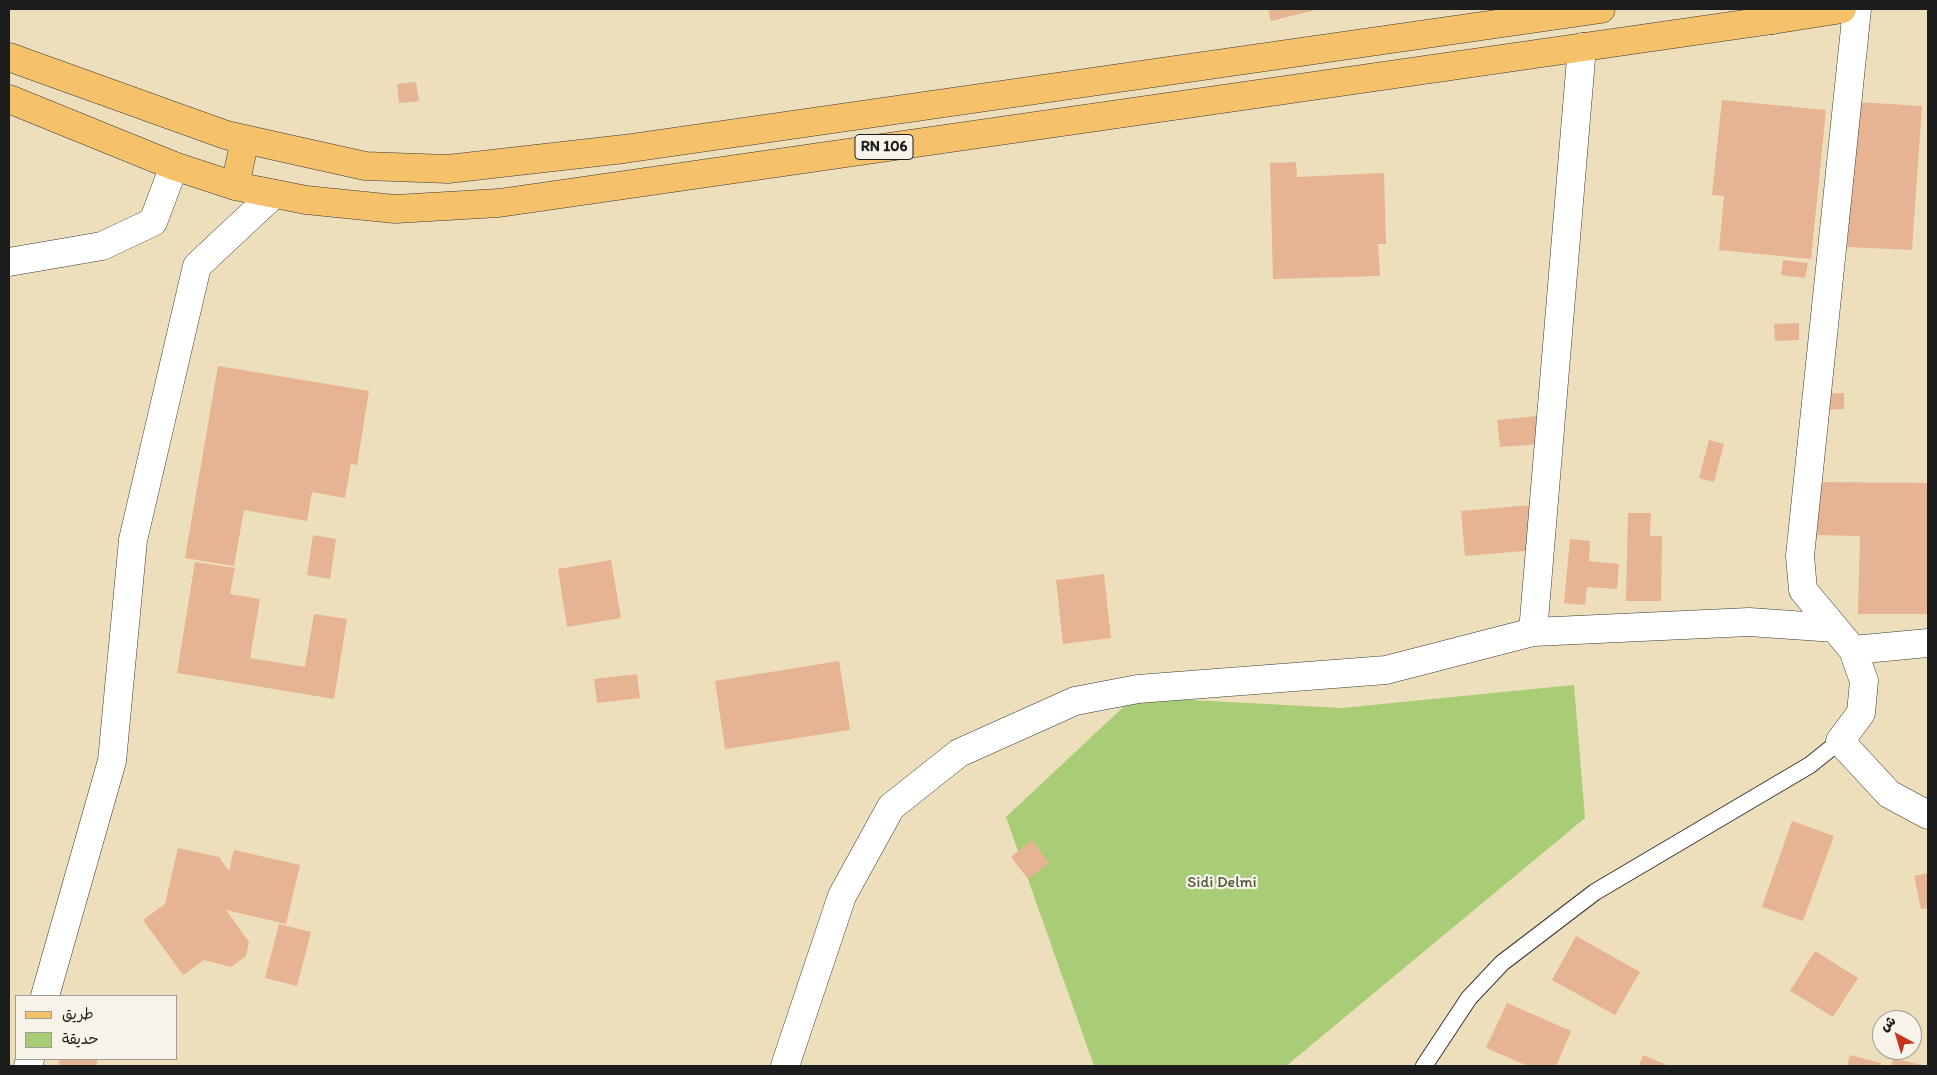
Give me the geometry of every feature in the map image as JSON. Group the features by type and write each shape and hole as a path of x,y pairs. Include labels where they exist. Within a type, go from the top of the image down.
{"main road":[{"name":"RN 106","path":"9,57 226,135 365,166 448,169 624,149 1601,9"},
{"name":"RN 106","path":"9,100 174,166 235,186 306,200 395,209 499,203 1842,9"},
{"path":"235,186 245,139"}],"street":[{"path":"1857,9 1800,556 1804,590 1853,650 1864,681 1861,713 1840,741 1889,794 1928,815"},
{"path":"1533,632 1582,47"},
{"path":"9,262 102,246 153,222 174,166"},
{"path":"45,995 112,761 133,540 197,266 274,194"},
{"path":"785,1066 842,896 891,808 959,753 1075,701 1138,689 1386,670 1533,632 1749,622 1835,628"},
{"path":"1853,650 1928,643"}],"lane":[{"path":"1424,1066 1469,998 1502,963 1595,892 1810,765 1840,741"}],"green space":[{"name":"Sidi Delmi","path":"1574,685 1585,818 1286,1066 1094,1066 1006,817 1134,697 1342,708"}],"building":[{"path":"1268,9 1319,9 1271,21"},
{"path":"416,82 419,101 399,103 397,84"},
{"path":"1722,100 1826,110 1811,259 1719,250 1724,196 1712,195"},
{"path":"1857,102 1922,106 1912,250 1847,247"},
{"path":"1296,162 1297,177 1384,173 1386,244 1378,244 1380,276 1273,279 1270,163"},
{"path":"1783,260 1808,263 1805,278 1781,275"},
{"path":"1799,323 1799,340 1775,341 1774,324"},
{"path":"218,366 369,391 357,465 351,464 345,498 312,492 307,521 244,510 234,566 185,558"},
{"path":"1844,393 1844,409 1827,410 1826,394"},
{"path":"1537,416 1539,444 1500,447 1497,420"},
{"path":"1709,440 1724,444 1714,482 1699,478"},
{"path":"1816,482 1928,483 1928,614 1858,614 1860,536 1815,535"},
{"path":"1532,505 1536,550 1465,556 1461,511"},
{"path":"1628,513 1651,513 1650,536 1662,536 1661,601 1626,601"},
{"path":"313,535 336,539 330,579 307,575"},
{"path":"1570,539 1590,541 1589,561 1619,564 1617,589 1587,587 1585,605 1564,603"},
{"path":"611,560 621,618 567,627 558,569"},
{"path":"195,562 235,568 230,594 260,599 250,658 305,667 314,614 347,619 334,699 177,673"},
{"path":"1104,574 1111,638 1063,644 1056,580"},
{"path":"839,661 850,730 725,749 715,681"},
{"path":"637,674 640,698 597,703 594,679"},
{"path":"1792,821 1834,836 1803,921 1762,907"},
{"path":"1032,840 1049,863 1028,879 1011,857"},
{"path":"178,848 219,857 229,871 234,850 300,865 286,924 226,910 249,942 246,956 231,967 204,960 183,975 143,920 165,904"},
{"path":"1928,873 1928,908 1921,909 1914,876"},
{"path":"279,924 311,932 297,986 265,978"},
{"path":"1576,936 1640,972 1615,1015 1552,980"},
{"path":"1815,951 1858,978 1833,1017 1790,991"},
{"path":"1507,1003 1571,1031 1556,1066 1528,1066 1486,1048"},
{"path":"1643,1055 1669,1066 1639,1066"},
{"path":"1850,1055 1881,1063 1881,1066 1847,1066"},
{"path":"60,1060 98,1060 96,1066 58,1066"},
{"path":"1892,1060 1901,1060 1926,1066 1891,1066"}]}
